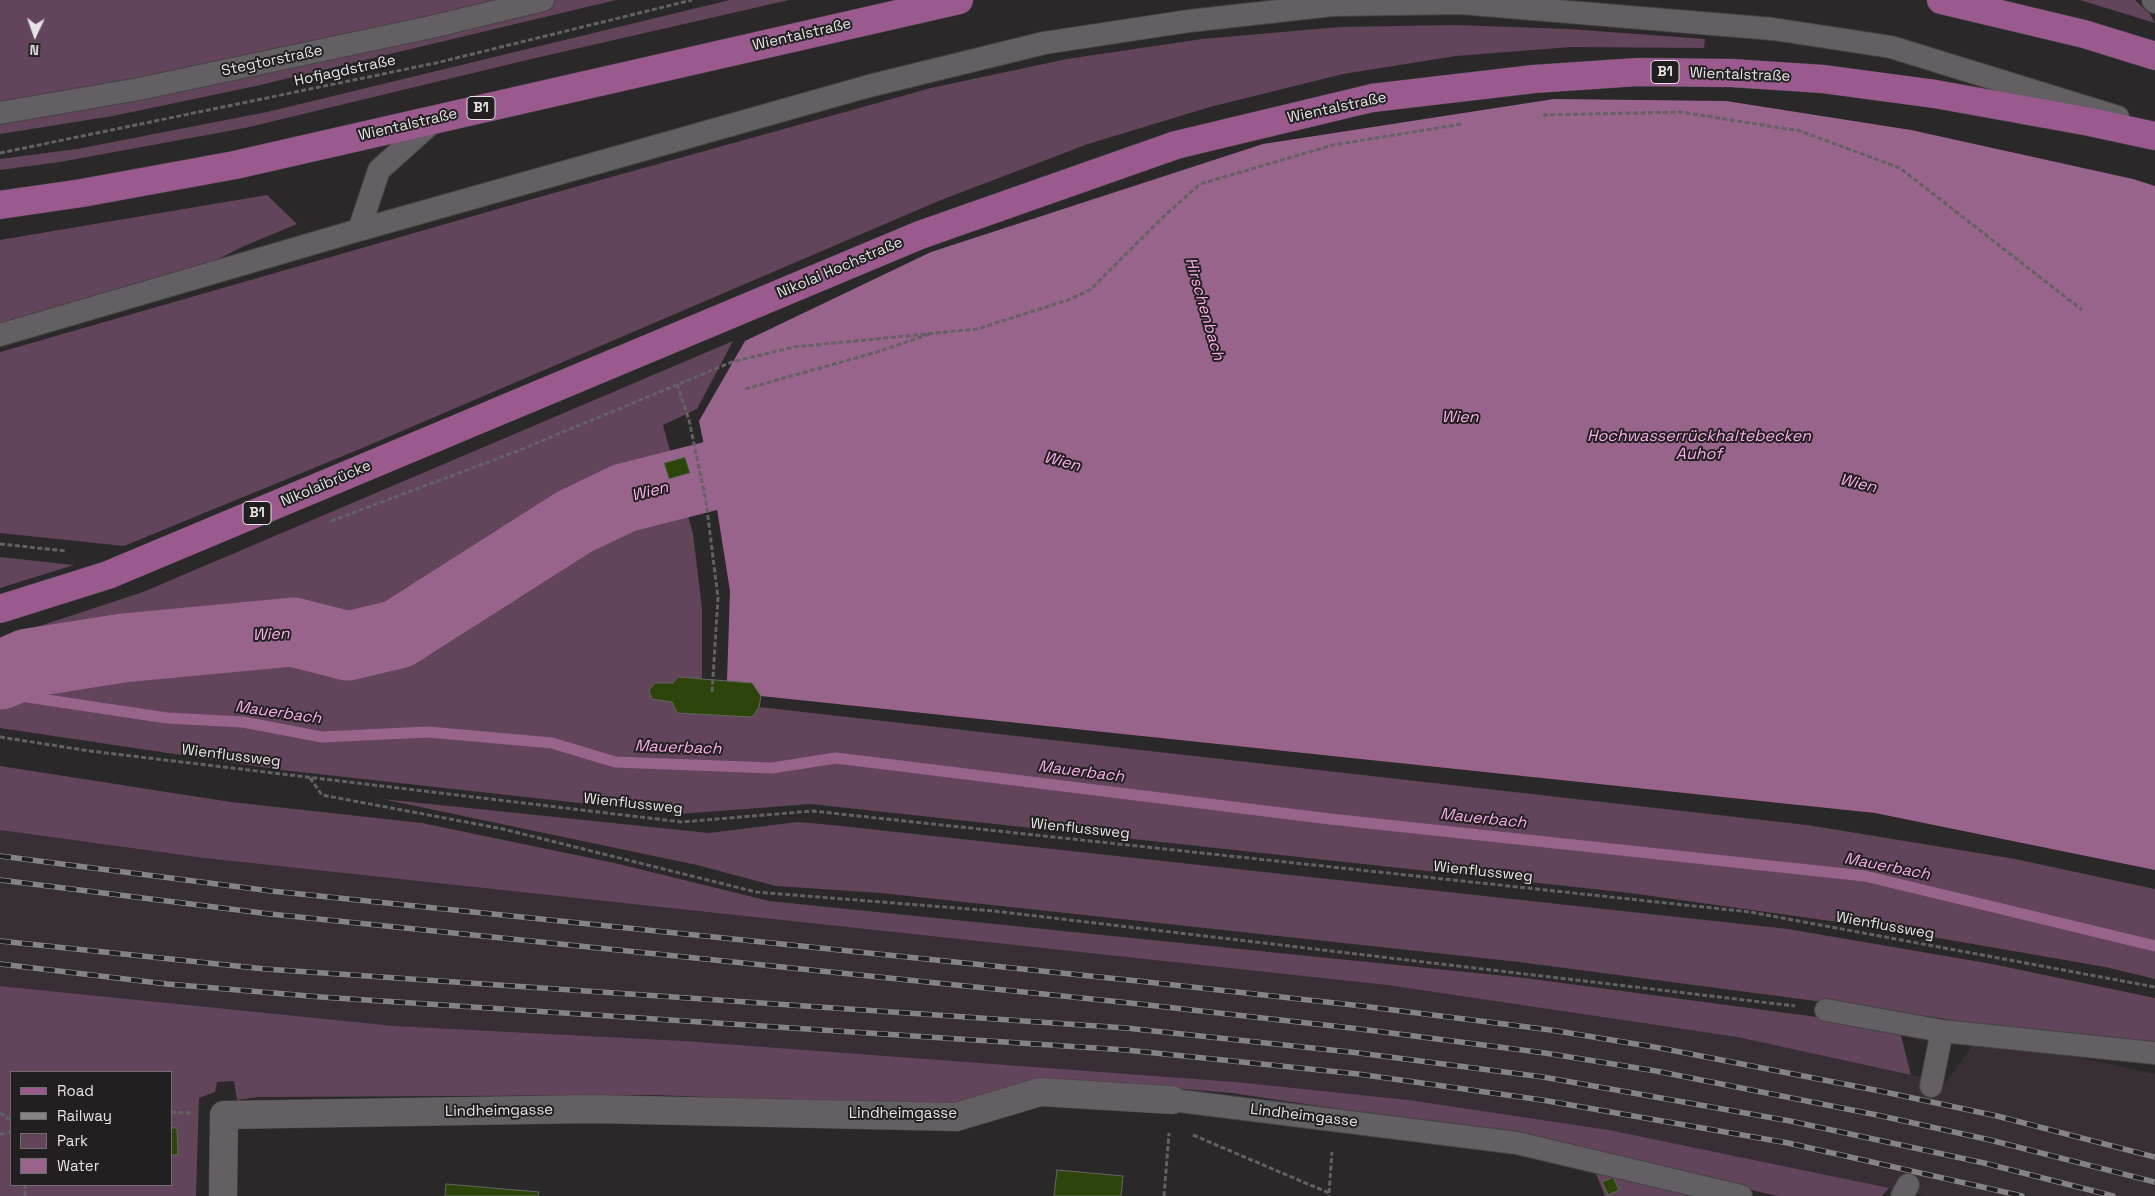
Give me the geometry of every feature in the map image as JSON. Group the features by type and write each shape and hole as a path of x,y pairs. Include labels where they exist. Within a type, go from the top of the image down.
{"main road":[{"name":"Wientalstraße","path":"0,205 82,193 234,164 959,0"},
{"path":"1941,0 2084,34 2155,56"},
{"name":"Wientalstraße","path":"1176,146 1372,98 1534,79 1638,72 1731,73 1824,79 1935,94 2090,122 2155,136"},
{"name":"Nikolai Hochstraße","path":"509,407 920,235 1176,146"},
{"name":"Nikolaibrücke","path":"0,608 108,575 509,407"}],"street":[{"name":"Lindheimgasse","path":"223,1196 224,1115 592,1109 956,1117 1040,1092 1172,1100"}],"lane":[{"name":"Stegtorstraße","path":"0,113 139,89 431,27 543,0"},
{"path":"0,335 359,230 869,86 1044,43 1189,21 1332,5 1461,3 1773,28 1891,47 2155,128"},
{"path":"359,230 380,170 437,118"},
{"path":"1826,1010 1942,1031 2155,1053"},
{"path":"1931,1086 1942,1031"},
{"name":"Lindheimgasse","path":"1172,1100 1517,1143 1741,1196"}],"path":[{"name":"Hofjagdstraße","path":"0,153 436,63 692,0"},
{"path":"1537,115 1681,112 1800,131 1900,168 2082,310"},
{"path":"732,362 794,347 977,329 1068,300 1090,290 1162,218 1200,184 1333,145 1469,123"},
{"path":"745,389 877,352 935,332"},
{"path":"676,384 689,420 706,501 718,598 712,693"},
{"name":"Wienflussweg","path":"0,737 90,751 682,822 812,811 1750,912 2155,987"},
{"path":"310,777 322,795 503,829 756,892 994,910 1826,1010"},
{"path":"1172,1100 1194,1136 1329,1195 1333,1153 1326,1118"},
{"path":"1164,1196 1172,1100"}],"shaded area":[{"path":"0,830 204,858 1387,985 1737,1037 1946,1083 1975,1042 2067,1055 2155,1074 2155,1196 1925,1196 1609,1130 1409,1100 1236,1082 685,1041 395,1026 0,986"}],"green space":[{"path":"0,0 616,0 256,86 113,116 0,134"},
{"path":"730,0 789,0 527,60 245,128 60,162 0,170 0,159 77,149 267,112"},
{"path":"2080,0 2135,0 2150,14 2155,23"},
{"path":"1456,25 1569,29 1705,39 1704,48 1571,47 1456,56 1343,74 1210,107 1088,144 941,200 360,449 124,546 0,533 0,352 543,196 931,88 1067,59 1202,39 1340,27"},
{"path":"267,195 297,224 242,247 164,287 0,326 0,240"},
{"path":"733,341 697,409 663,425 693,534 702,609 702,679 678,677 673,683 655,683 649,690 652,699 672,702 677,713 752,717 759,707 1807,825 2015,859 2155,889 2155,979 2105,967 1881,928 1630,893 811,804 679,814 282,770 0,728 0,639 143,592"},
{"path":"0,557 74,565 0,588"},
{"path":"0,766 231,802 422,823 619,864 769,901 1525,978 1899,1028 1911,1075 1737,1037 1387,985 204,858 0,830"},
{"path":"382,799 709,833 798,822 832,825 1788,929 1992,964 2155,998 2155,1042 2068,1037 1884,1010 1519,962 881,893 776,886 697,865"},
{"path":"0,986 395,1026 685,1041 1236,1082 1409,1100 1609,1130 1889,1188 1882,1196 1777,1196 1519,1136 1232,1093 1097,1082 956,1107 654,1095 258,1097 237,1100 234,1081 217,1082 215,1092 199,1098 196,1196 0,1196"},
{"path":"1594,1169 1702,1196 1605,1196"}],"water":[{"name":"Hochwasserrückhaltebecken Auhof","path":"1554,99 1726,101 1911,130 2133,179 2155,186 2155,870 1875,813 761,696 727,681 730,591 716,503 699,421 745,341 931,252 1263,144"}],"building":[{"path":"685,457 690,473 669,479 664,463"},
{"path":"678,677 752,683 761,696 759,707 752,717 677,713 672,702 652,699 649,690 655,683 673,683"},
{"path":"172,1128 177,1128 178,1155 172,1155"},
{"path":"1057,1170 1123,1176 1121,1196 1054,1196"},
{"path":"1613,1177 1619,1190 1608,1195 1602,1182"},
{"path":"446,1184 539,1192 538,1196 445,1196"}],"waterway":[{"name":"Wien","path":"0,675 28,663 123,648 293,632 348,646 398,634 574,522 624,498 738,469 805,462"},
{"name":"Mauerbach","path":"0,693 167,718 243,722 322,737 428,732 552,743 615,762 772,768 836,758 1330,819 1865,876 2155,946"}],"railway":[{"path":"0,856 271,891 1138,981 1362,1006 1551,1030 1660,1048 1880,1091 1997,1116 2155,1157"},
{"path":"0,880 270,914 1130,1003 1360,1029 1545,1053 1656,1071 1877,1115 1990,1140 2155,1182"},
{"path":"0,941 265,969 1126,1028 1359,1053 1543,1077 1790,1121 1984,1163 2113,1196"},
{"path":"0,964 167,984 321,997 1126,1050 1358,1074 1542,1100 1788,1143 2022,1196"}],"water label":[{"name":"Hirschenbach","path":"1204,309"}]}
